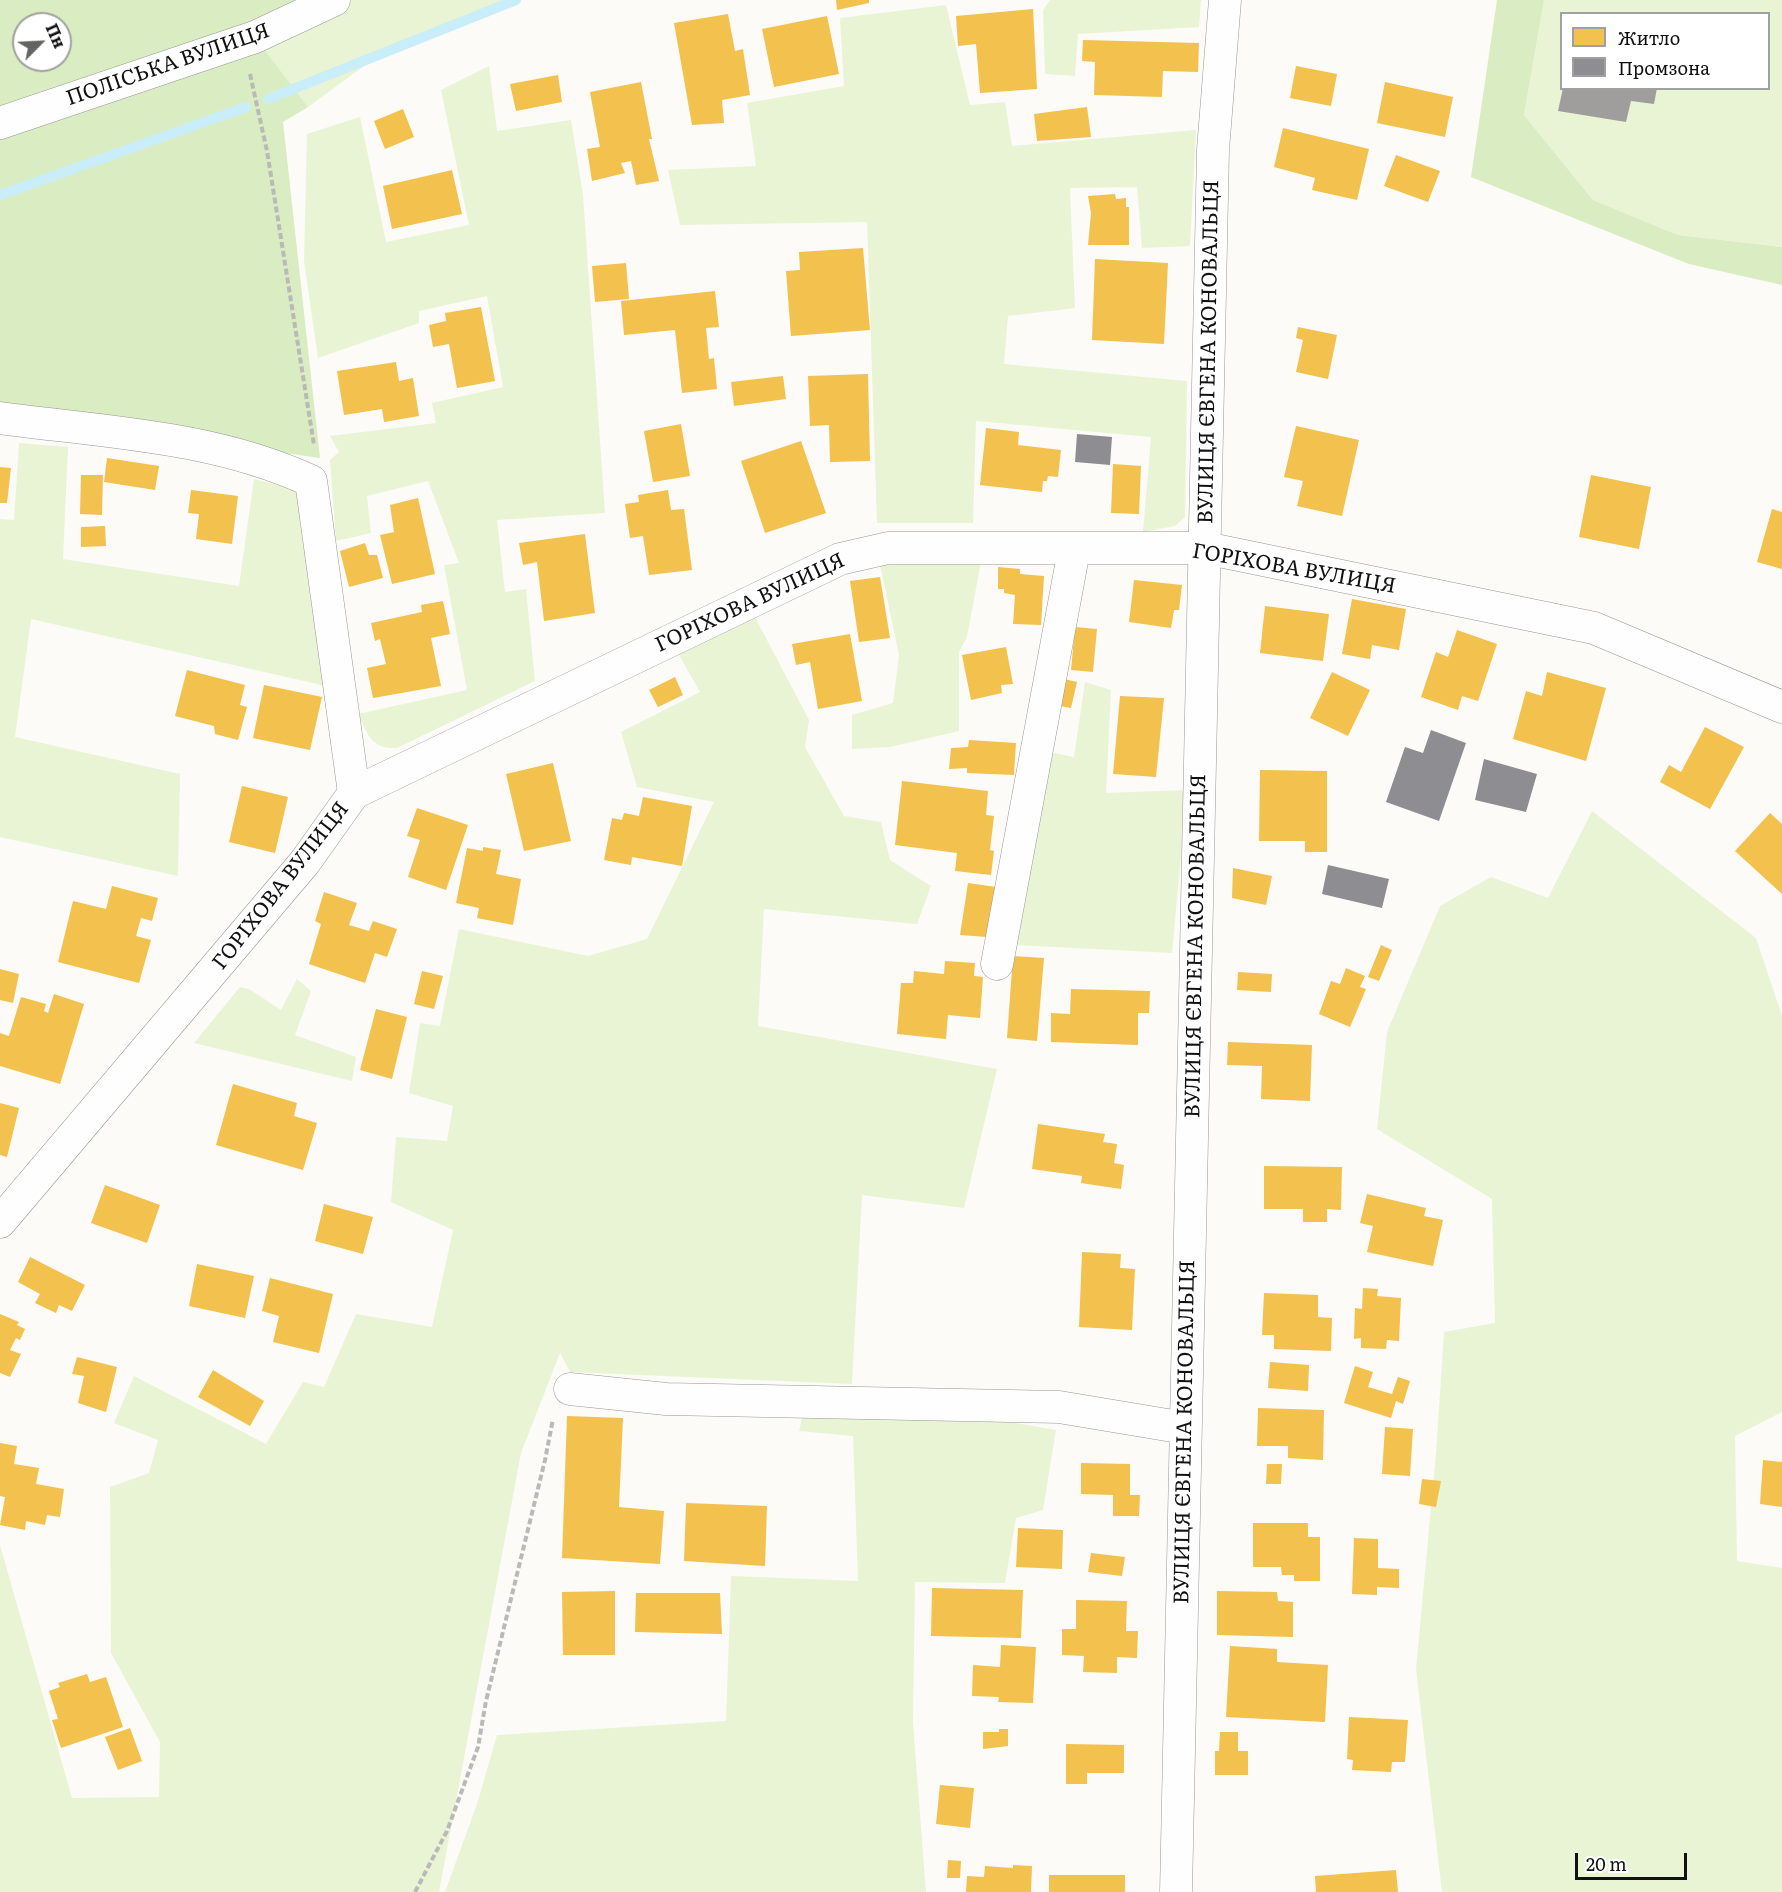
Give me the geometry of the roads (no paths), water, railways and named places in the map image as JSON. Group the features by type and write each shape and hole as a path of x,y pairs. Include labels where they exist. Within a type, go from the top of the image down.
{"street":[{"name":"ПОЛІСЬКА ВУЛИЦЯ","path":"0,123 255,37 334,0"},
{"name":"ВУЛИЦЯ ЄВГЕНА КОНОВАЛЬЦЯ","path":"1176,1892 1213,150 1225,0"},
{"path":"0,418 205,445 271,463 311,481 354,793"},
{"name":"ГОРІХОВА ВУЛИЦЯ","path":"0,1222 305,862 354,793 840,559 888,548 1205,548 1594,628 1782,707"},
{"path":"997,964 1074,549"},
{"path":"570,1389 666,1400 1059,1407 1185,1428"}],"waterway":[{"path":"268,99 516,0"},
{"path":"0,195 246,107"}]}
